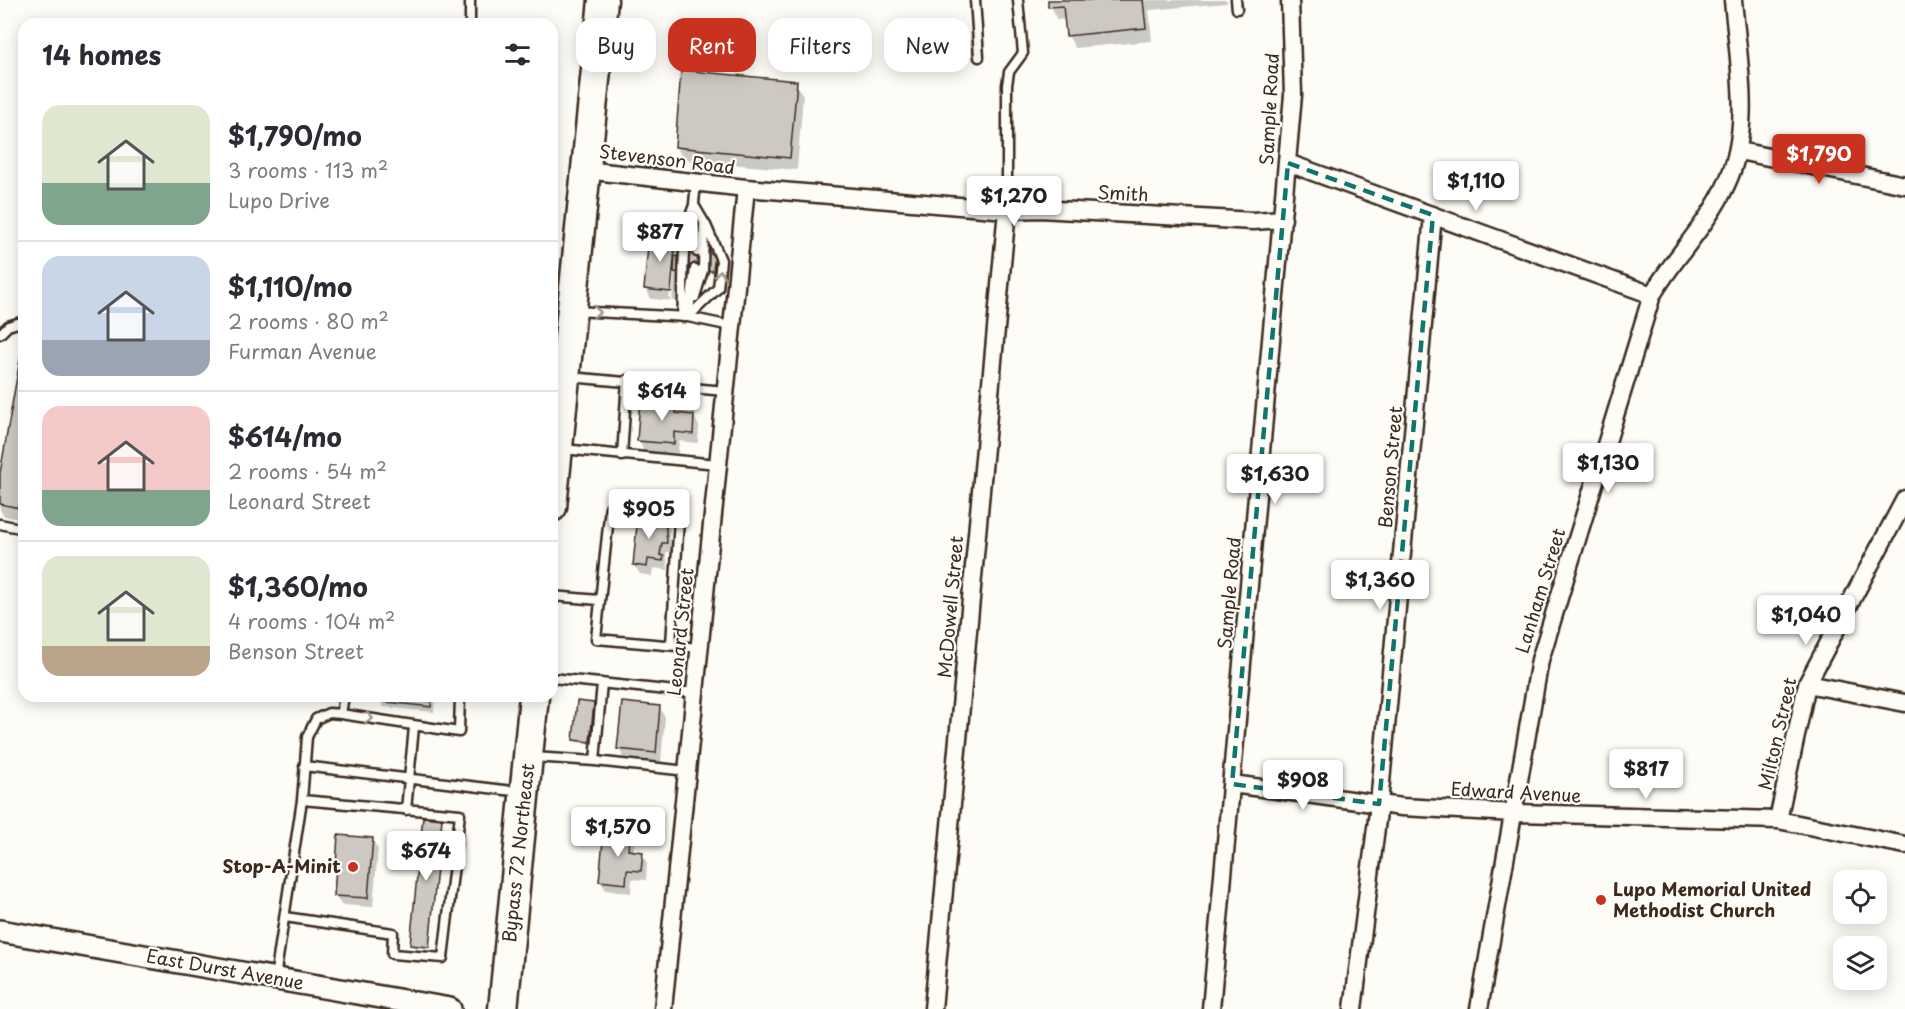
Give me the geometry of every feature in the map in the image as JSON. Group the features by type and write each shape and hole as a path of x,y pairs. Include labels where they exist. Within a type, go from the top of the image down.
{"highway":[{"path":"558,464 566,376 567,327 603,0"},
{"name":"Bypass 72 Northeast","path":"503,1009 533,702"}],"street":[{"name":"Sample Road","path":"1211,1009 1288,163 1293,95 1290,0"},
{"name":"Lanham Street","path":"1479,1009 1540,660 1652,295 1672,263 1712,210 1726,185 1739,152 1741,107 1733,0"},
{"path":"1739,152 1905,185"},
{"path":"1288,163 1652,295"},
{"name":"Stevenson Road","path":"585,170 746,188"},
{"name":"Smith","path":"746,188 1007,210 1040,209 1253,221 1283,219"},
{"name":"Leonard Street","path":"663,1009 746,188"},
{"name":"McDowell Street","path":"933,1009 1007,210"},
{"name":"Benson Street","path":"1353,1009 1379,804 1434,215"},
{"name":"Milton Street","path":"1778,820 1807,684 1905,499"},
{"path":"1807,684 1905,704"},
{"name":"Edward Avenue","path":"1232,784 1379,804 1515,813 1759,822 1778,820 1905,844"},
{"name":"East Durst Avenue","path":"0,931 450,1009"}],"lane":[{"path":"470,0 470,18"},
{"path":"975,0 979,57"},
{"path":"1007,210 1007,85 1009,72 1023,53 1018,0"},
{"path":"696,181 694,205 697,252"},
{"path":"685,317 718,288 721,260 694,205"},
{"path":"685,317 683,256 687,222 694,205"},
{"path":"685,317 703,270 704,222"},
{"path":"685,317 695,269"},
{"path":"567,327 623,314 685,317 731,326"},
{"path":"0,334 8,326 18,323"},
{"path":"566,376 724,391"},
{"path":"622,456 627,380"},
{"path":"560,449 717,464"},
{"path":"671,644 679,519 671,511 614,504 610,507 596,639 700,648"},
{"path":"0,524 18,528"},
{"path":"558,597 599,600"},
{"path":"558,679 695,693"},
{"path":"595,761 602,683"},
{"path":"341,714 343,702"},
{"path":"275,979 302,800 307,737 316,719 329,713 341,714 414,727 459,732 460,702"},
{"path":"406,810 414,727"},
{"path":"528,756 687,771"},
{"path":"304,766 525,792"},
{"path":"285,917 393,933 392,954 443,958 460,814 302,800"}],"highlighted area":[{"path":"1288,163 1433,215 1379,804 1232,784"}],"building":[{"path":"1048,0 1143,0 1146,28 1066,36 1063,6 1048,7"},
{"path":"681,72 797,81 790,158 675,147"},
{"path":"649,235 676,237 671,292 644,289"},
{"path":"686,251 715,254 713,271 689,269 689,273 674,272 675,256 686,257"},
{"path":"18,371 18,508 0,504 0,473"},
{"path":"640,399 677,402 676,413 694,415 693,434 674,432 674,444 637,441"},
{"path":"638,515 665,519 667,543 662,543 660,555 664,556 663,561 648,559 647,567 633,565"},
{"path":"577,701 594,703 590,742 573,740"},
{"path":"387,702 431,702 431,707"},
{"path":"622,702 660,706 656,753 617,749"},
{"path":"423,817 442,819 429,947 410,945"},
{"path":"604,830 630,833 628,850 643,852 641,871 627,870 626,884 599,881"},
{"name":"Stop-A-Minit","path":"338,835 373,838 368,898 334,896"}],"place":[{"name":"Stop-A-Minit","path":"353,867"},
{"name":"Lupo Memorial United Methodist Church","path":"1601,900"}]}
